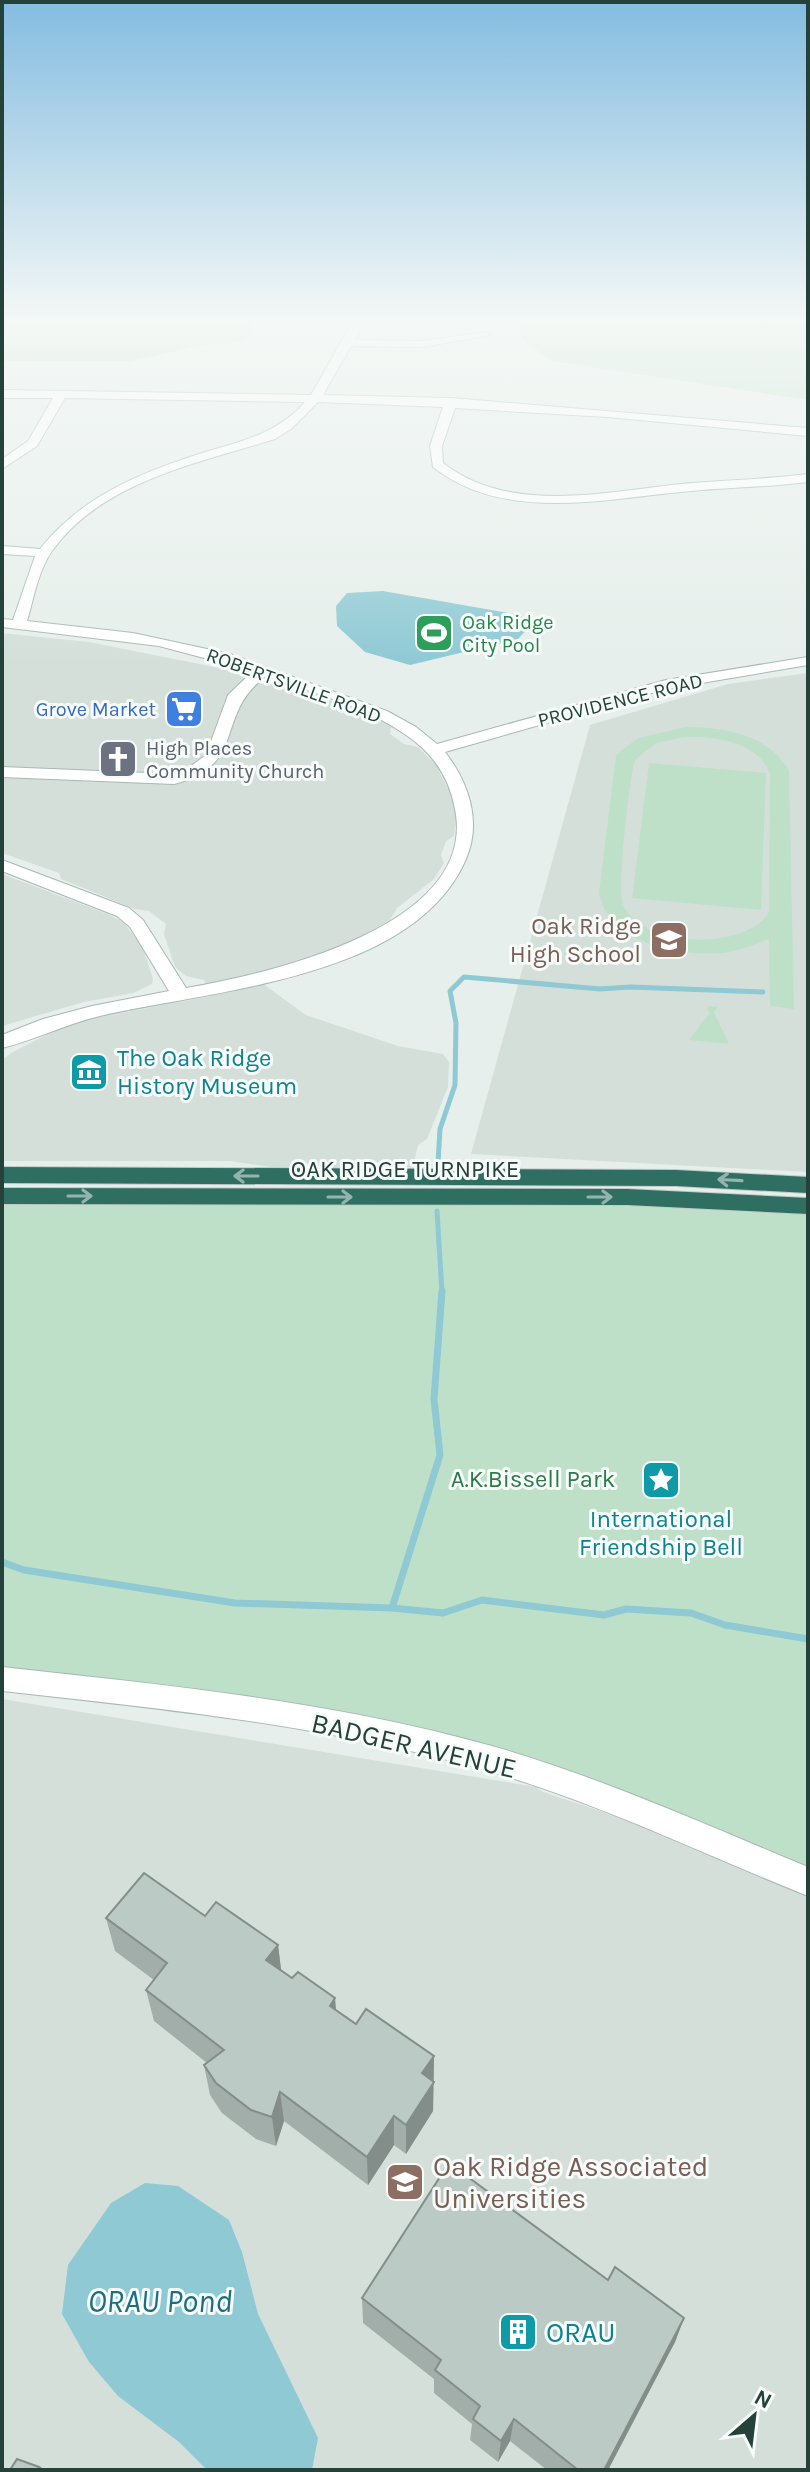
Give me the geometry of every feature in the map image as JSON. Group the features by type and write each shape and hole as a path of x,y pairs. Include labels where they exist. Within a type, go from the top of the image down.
{"highway":[{"name":"OAK RIDGE TURNPIKE","path":"2,1175 630,1177 808,1185"},
{"name":"OAK RIDGE TURNPIKE","path":"2,1196 611,1197 808,1206"}],"street":[{"path":"2,465 33,443 37,436"},
{"path":"19,624 44,553 74,519 107,497 142,480 270,436"},
{"path":"439,436 436,446 437,464 452,478 488,492 557,498 808,478"},
{"path":"2,550 44,553"},
{"name":"ROBERTSVILLE ROAD","path":"2,623 156,641 264,670 389,718 435,750 461,791 466,826 457,861 426,902 394,927 357,948 282,974 57,1019 2,1042"},
{"name":"PROVIDENCE ROAD","path":"435,750 647,691 749,669 808,661"},
{"path":"2,772 174,779 195,773 211,763 236,695 264,670"},
{"path":"2,865 123,912 137,924 180,993"},
{"name":"BADGER AVENUE","path":"2,1679 218,1704 356,1727 491,1759 592,1793 808,1882"}],"shaded area":[{"path":"2,633 89,642 229,670 234,666 241,668 246,675 277,680 367,714 391,727 390,734 404,744 418,747 436,765 451,795 456,816 454,836 446,841 441,855 444,863 434,879 397,908 390,920 365,935 333,950 260,972 266,986 306,1015 398,1046 443,1054 449,1062 448,1087 427,1139 418,1145 413,1167 270,1167 230,1161 2,1161 2,1060 69,1023 211,996 204,980 186,976 175,967 164,934 166,924 149,911 135,909 61,879 59,873 2,853"},
{"name":"Oak Ridge High School","path":"808,673 808,1172 471,1154 590,725 728,684"},
{"path":"2,874 124,923 143,948 152,984 133,993 84,1002 2,1026"},
{"name":"Oak Ridge Associated Universities","path":"2,1699 536,1787 624,1819 808,1895 808,2470 2,2470"}],"green space":[{"path":"687,727 731,731 770,749 789,771 794,1009 770,1006 769,939 722,953 667,949 631,935 616,924 605,910 599,893 616,755 638,738","holes":["697,737 722,740 746,748 764,763 770,774 769,912 756,925 738,934 694,940 671,937 651,930 634,919 623,905 622,879 624,834 635,760 656,743"]},
{"path":"649,763 766,773 761,910 632,898"},
{"path":"708,1006 718,1007 714,1012 729,1044 689,1040 710,1012"},
{"name":"A.K.Bissell Park","path":"2,1203 728,1206 808,1212 808,1871 532,1763 2,1668"}],"water":[{"name":"Oak Ridge City Pool","path":"383,591 520,615 531,625 518,639 410,665 365,652 337,626 336,606 347,593"},
{"name":"ORAU Pond","path":"145,2183 178,2186 229,2220 242,2252 258,2314 318,2438 312,2470 207,2470 179,2442 118,2396 89,2362 62,2314 68,2265 111,2203"}],"building":[{"path":"144,1873 205,1916 216,1902 278,1945 266,1960 292,1978 298,1972 335,1998 330,2006 356,2024 366,2009 434,2056 422,2073 434,2082 406,2125 394,2116 367,2157 280,2092 272,2117 251,2110 216,2083 204,2065 224,2050 146,1990 167,1963 106,1918"},
{"name":"ORAU","path":"449,2163 608,2280 615,2267 684,2318 604,2470 578,2470 514,2419 501,2441 473,2419 480,2406 435,2370 441,2360 362,2298"},
{"path":"17,2459 39,2467 43,2470 10,2470"}],"waterway":[{"path":"438,1163 440,1129 455,1085 456,1023 450,991 464,977 600,989 630,987 763,992"},
{"path":"437,1211 442,1292"},
{"path":"392,1608 440,1455 434,1399 442,1292"},
{"path":"2,1562 24,1570 235,1603 392,1608"},
{"path":"392,1608 443,1613 482,1600 604,1615 626,1609 691,1613 725,1625 808,1639"}],"place":[{"name":"Oak Ridge City Pool","path":"434,633"},
{"name":"Grove Market","path":"184,709"},
{"name":"High Places Community Church","path":"118,759"},
{"name":"Oak Ridge High School","path":"669,940"},
{"name":"The Oak Ridge History Museum","path":"89,1072"},
{"name":"International Friendship Bell","path":"661,1480"},
{"name":"Oak Ridge Associated Universities","path":"405,2182"},
{"name":"ORAU","path":"518,2332"}]}
